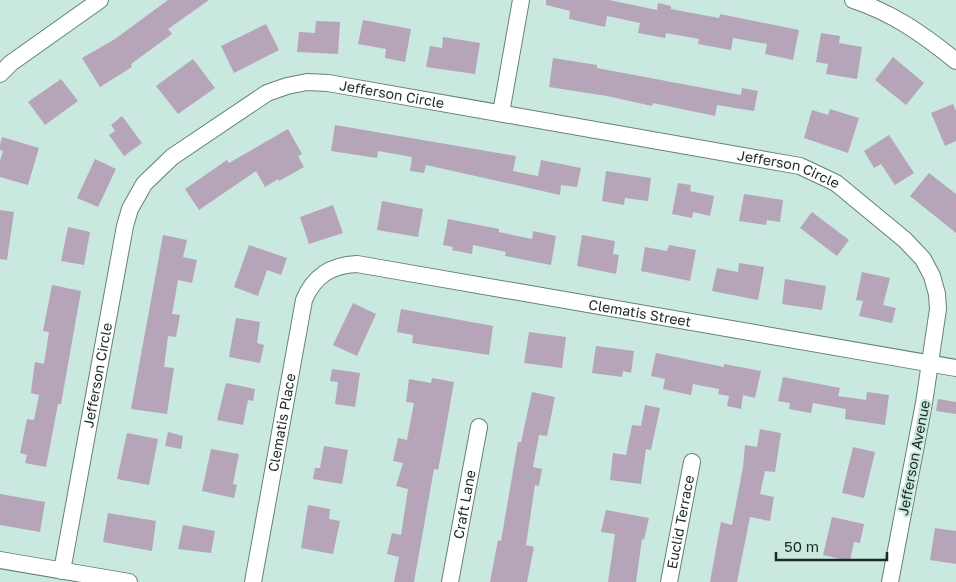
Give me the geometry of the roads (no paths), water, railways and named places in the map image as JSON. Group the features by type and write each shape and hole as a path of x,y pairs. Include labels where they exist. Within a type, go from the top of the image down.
{"street":[{"path":"0,74 11,63 100,0"},
{"path":"501,113 521,0"},
{"path":"853,0 897,18 924,35 956,61"},
{"name":"Jefferson Circle","path":"62,571 125,226 136,198 154,172 172,157 255,100 267,93 294,85 328,83 800,166 827,177 906,240 922,259 932,276 938,309 930,363"},
{"name":"Clematis Street","path":"327,271 344,264 357,264 956,368"},
{"name":"Clematis Place","path":"253,582 304,300 309,288 327,271"},
{"name":"Jefferson Avenue","path":"890,582 930,363"},
{"name":"Craft Lane","path":"450,582 479,427"},
{"name":"Euclid Terrace","path":"669,582 692,462"},
{"path":"0,560 129,582"}]}
